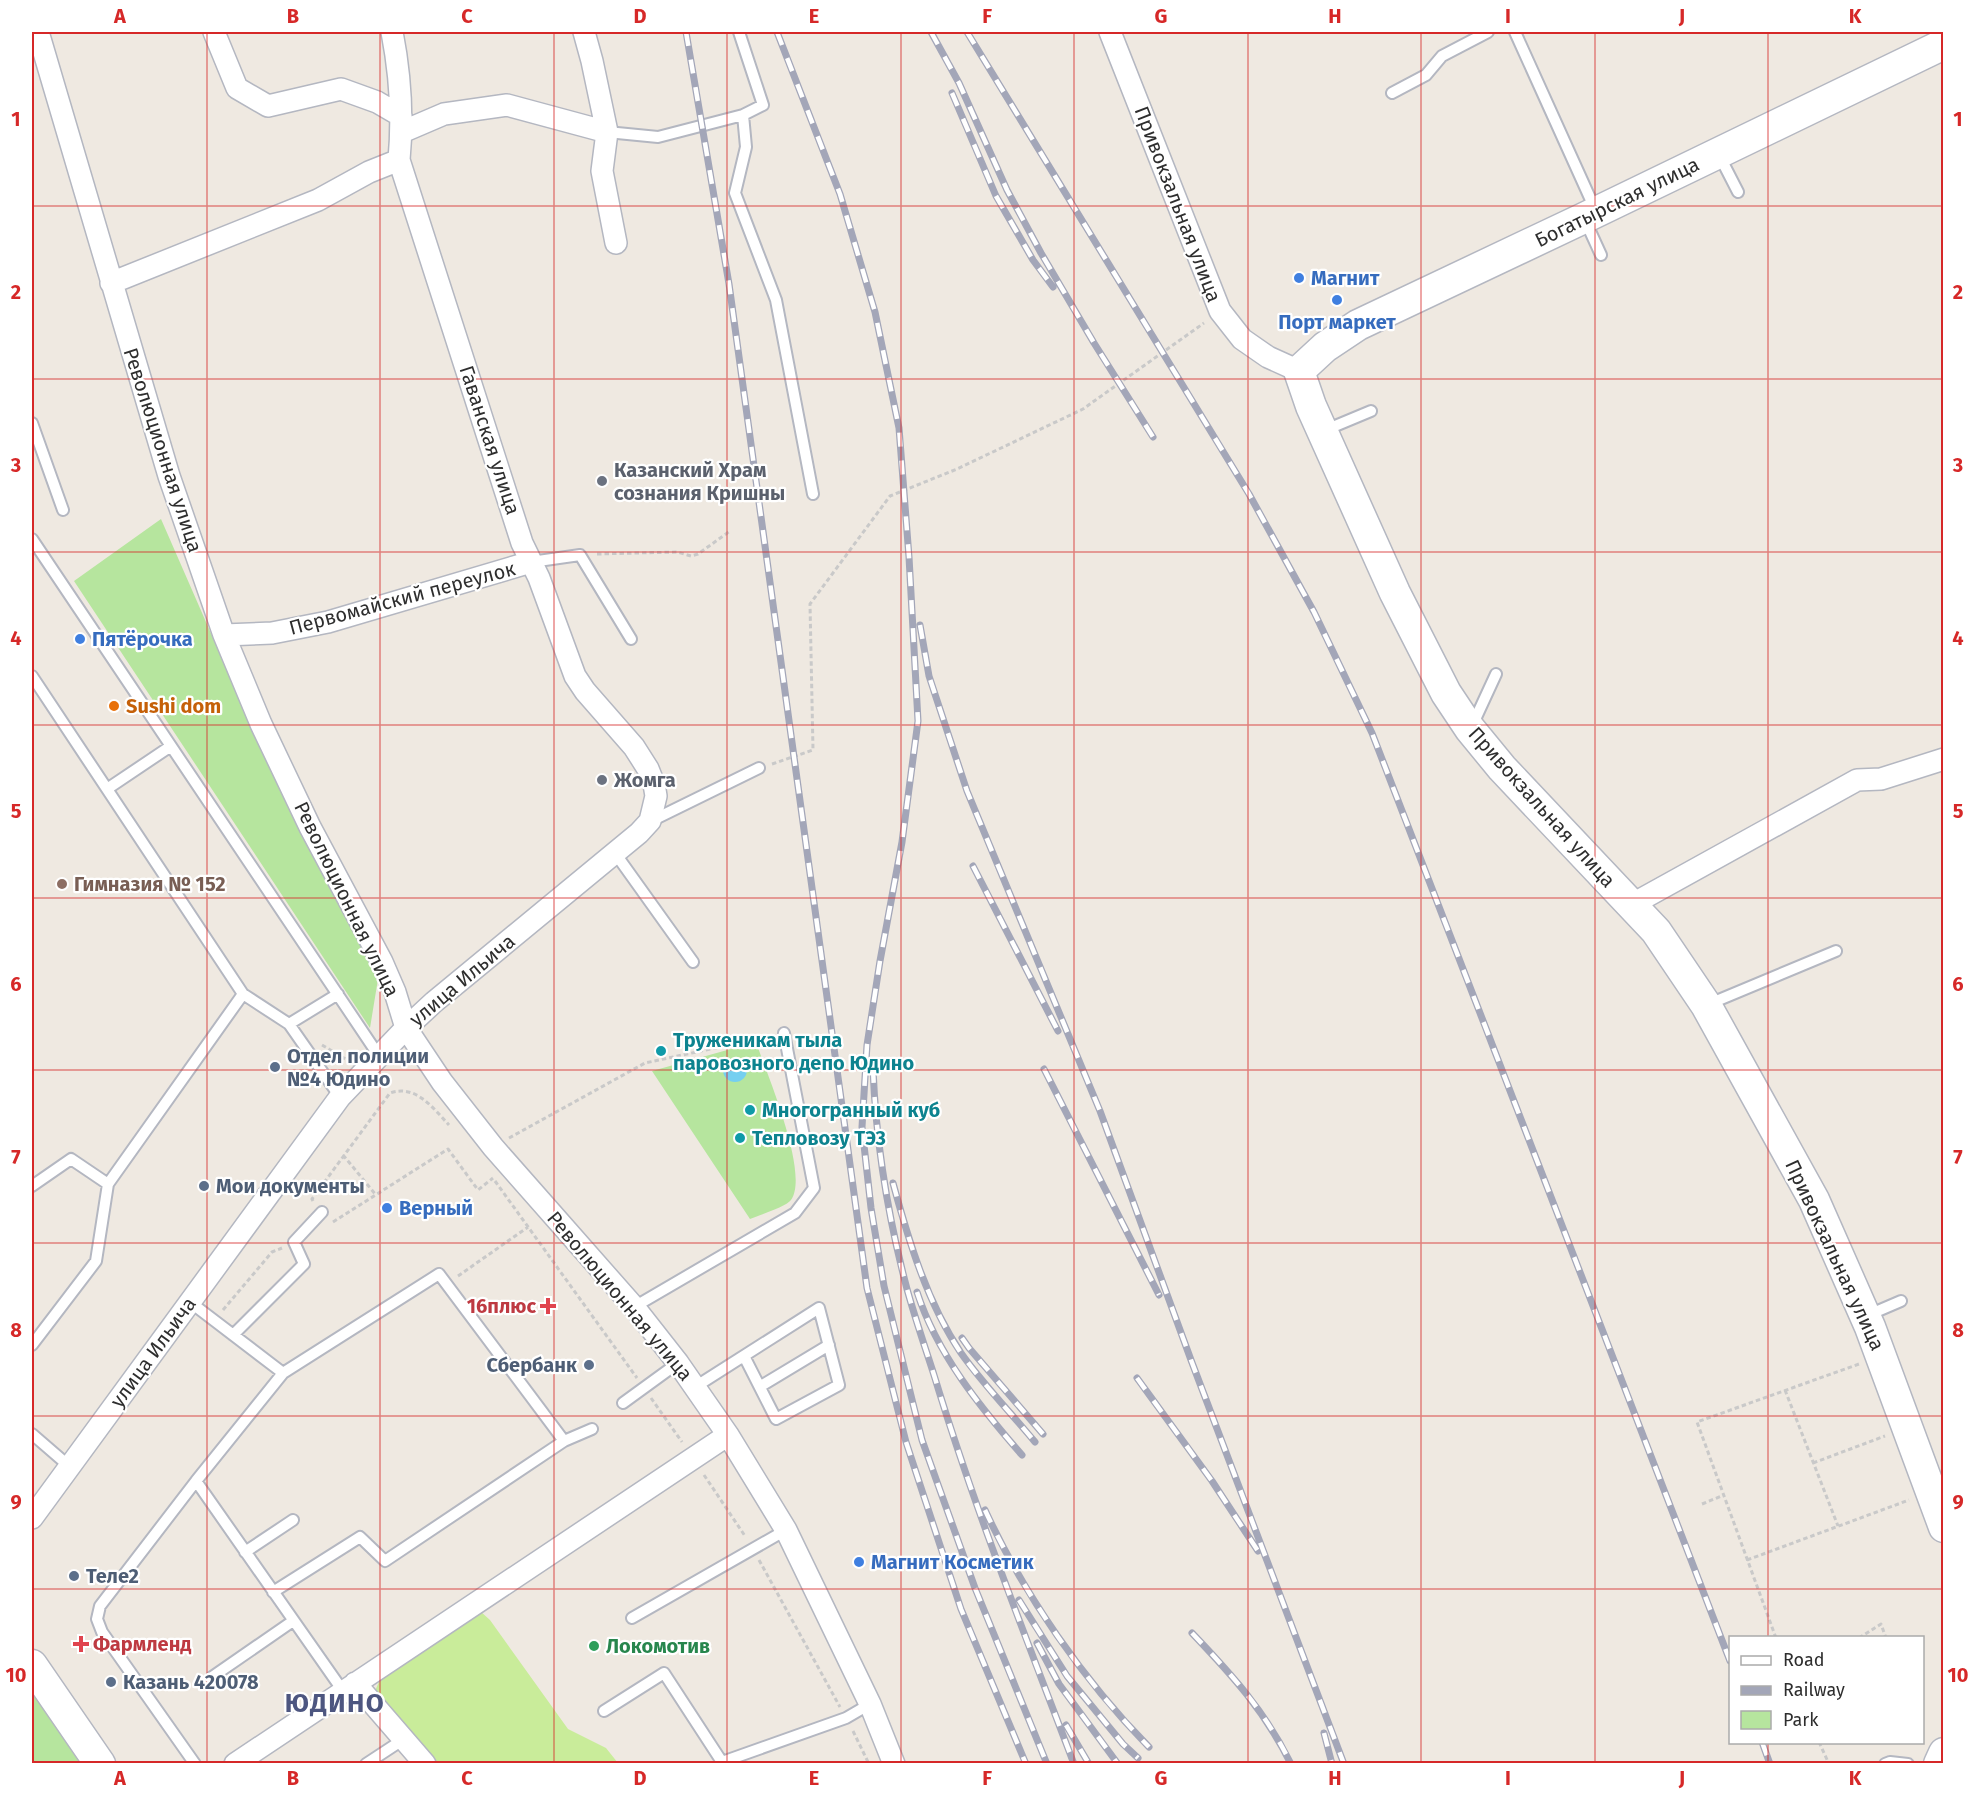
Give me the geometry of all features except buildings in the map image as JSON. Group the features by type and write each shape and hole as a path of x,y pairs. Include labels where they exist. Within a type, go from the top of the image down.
{"main road":[{"name":"Богатырская улица","path":"1299,371 1325,347 1358,325 1944,45"},
{"name":"Привокзальная улица","path":"1299,371 1322,431 1395,593 1446,693 1470,729 1502,768 1656,931 1706,1005 1814,1200 1866,1317 1931,1481 1944,1527"},
{"path":"32,1665 100,1764"},
{"path":"1939,1764 1944,1753"}],"street":[{"name":"Революционная улица","path":"38,32 169,476 224,635 261,724 310,827 382,962 395,992 406,1028 442,1082 494,1147 634,1306 678,1363 728,1435 786,1530 870,1704 894,1764"},
{"path":"214,32 237,88 268,105 341,89 377,102 401,124 444,114 507,105 606,132"},
{"name":"Гаванская улица","path":"392,32 401,124 399,160 522,543 575,676 585,691 634,747 648,769 656,796 650,821"},
{"path":"584,32 606,132 602,171 616,243"},
{"name":"Привокзальная улица","path":"1110,32 1220,311 1242,339 1268,357 1299,371"},
{"path":"111,283 318,200 369,172 399,160"},
{"name":"Первомайский переулок","path":"224,635 272,633 328,622 531,562"},
{"path":"1631,905 1857,780 1881,779 1944,759"},
{"name":"улица Ильича","path":"32,1518 340,1097 434,1002 615,853 650,821"},
{"path":"235,1764 728,1435"},
{"path":"349,1687 404,1739 425,1764"}],"lane":[{"path":"606,132 658,137 743,115 763,105 739,32"},
{"path":"1392,93 1426,75 1442,56 1488,32"},
{"path":"1515,32 1590,215 1601,255"},
{"path":"743,115 746,147 735,193 776,300 813,494"},
{"path":"1719,154 1738,192"},
{"path":"1322,431 1371,411"},
{"path":"32,423 63,510"},
{"path":"32,542 379,1056"},
{"path":"580,555 631,639"},
{"name":"Первомайский переулок","path":"531,562 580,555"},
{"path":"1470,729 1496,674"},
{"path":"32,676 243,994 289,1024 340,1097"},
{"path":"107,789 171,746"},
{"name":"улица Ильича","path":"650,821 759,768"},
{"path":"615,853 693,962"},
{"path":"1706,1005 1836,951"},
{"path":"32,1345 96,1262 108,1184 243,994"},
{"path":"289,1024 338,994"},
{"path":"634,1306 795,1213 814,1188 784,1033"},
{"path":"32,1186 71,1159 108,1184"},
{"path":"233,1335 304,1264 294,1242 322,1212"},
{"path":"195,1764 102,1632 97,1619 100,1606 283,1373 439,1274 564,1441"},
{"path":"1866,1317 1901,1301"},
{"path":"190,1302 283,1373"},
{"path":"695,1387 819,1308 839,1385 776,1419 744,1356"},
{"path":"760,1386 829,1345"},
{"path":"623,1403 678,1363"},
{"path":"273,1592 360,1537 385,1561 564,1441 592,1429"},
{"path":"32,1434 69,1466"},
{"path":"196,1481 293,1621 349,1687"},
{"path":"245,1552 293,1520"},
{"path":"632,1618 786,1530"},
{"path":"212,1677 293,1621"},
{"path":"604,1711 664,1673 722,1762 846,1718 870,1704"},
{"path":"366,1764 404,1739"},
{"path":"1885,1764 1890,1762 1908,1764"}],"path":[{"path":"759,768 813,750 810,604 890,496 957,469 1083,409 1220,311"},
{"path":"580,555 677,552 692,556 730,531"},
{"path":"494,1147 645,1063 784,1033"},
{"path":"451,1128 426,1101 412,1092 390,1093 312,1199 331,1224 448,1149 478,1190 493,1178"},
{"path":"343,1155 376,1195"},
{"path":"486,1170 644,1387 754,1550 846,1718 868,1764"},
{"path":"446,1284 528,1227"},
{"path":"214,1321 272,1252 294,1242"},
{"path":"1775,1636 1697,1422 1859,1364"},
{"path":"1785,1390 1838,1527"},
{"path":"1813,1462 1908,1427"},
{"path":"1748,1560 1838,1527 1931,1481"},
{"path":"1702,1504 1724,1495"},
{"path":"1863,1636 1881,1624 1885,1636"},
{"path":"1819,1744 1829,1764"}],"green space":[{"path":"161,519 265,757 378,979 370,1028 74,581"},
{"path":"756,1042 791,1146 795,1187 788,1203 750,1219 652,1071"},
{"path":"480,1611 490,1620 568,1729 606,1748 618,1763 425,1763 371,1700 382,1675"},
{"path":"32,1679 90,1763 32,1763"}],"water":[{"path":"735,1058 743,1062 747,1070 743,1078 735,1082 727,1078 723,1070 727,1062"}],"railway":[{"path":"686,32 729,284 867,1288 906,1442 961,1609 1026,1764"},
{"path":"777,32 840,194 875,312 899,428 918,721 902,842 867,1045 862,1127 871,1208 884,1286 922,1440 975,1588 1047,1764"},
{"path":"931,32 959,83 1007,190 1041,253 1153,437"},
{"path":"967,32 1249,494 1314,612 1372,733 1729,1658"},
{"path":"952,93 996,196 1033,260 1053,287"},
{"path":"920,625 929,676 967,791 1100,1111 1191,1360 1344,1764"},
{"path":"973,866 1058,1031"},
{"path":"873,1069 884,1180 894,1235 910,1300 983,1522 1074,1764"},
{"path":"1044,1069 1159,1295"},
{"path":"893,1183 920,1271 938,1313 961,1353 978,1376 1035,1442"},
{"path":"917,1292 936,1337 961,1379 1022,1455"},
{"path":"962,1338 1043,1434"},
{"path":"1137,1378 1212,1481 1258,1551"},
{"path":"985,1510 1018,1574 1057,1636 1101,1694 1149,1747"},
{"path":"1019,1600 1067,1676 1123,1744 1138,1758"},
{"path":"1192,1633 1247,1694 1270,1727 1291,1764"},
{"path":"1037,1643 1059,1684 1118,1764"},
{"path":"1066,1725 1089,1764"},
{"path":"1324,1733 1332,1764"},
{"path":"1763,1744 1770,1764"}],"place":[{"name":"Магнит","path":"1299,278"},
{"name":"Порт маркет","path":"1337,300"},
{"name":"Казанский Храм сознания Кришны","path":"602,481"},
{"name":"Пятёрочка","path":"80,639"},
{"name":"Sushi dom","path":"114,706"},
{"name":"Жомга","path":"602,780"},
{"name":"Гимназия № 152","path":"62,884"},
{"name":"Труженикам тыла паровозного депо Юдино","path":"661,1051"},
{"name":"Отдел полиции №4 Юдино","path":"275,1067"},
{"name":"Многогранный куб","path":"750,1110"},
{"name":"Тепловозу ТЭ3","path":"740,1138"},
{"name":"Мои документы","path":"204,1186"},
{"name":"Верный","path":"387,1208"},
{"name":"16плюс","path":"548,1306"},
{"name":"Сбербанк","path":"589,1365"},
{"name":"Магнит Косметик","path":"859,1562"},
{"name":"Теле2","path":"74,1576"},
{"name":"Фармленд","path":"81,1644"},
{"name":"Локомотив","path":"594,1646"},
{"name":"Казань 420078","path":"111,1682"}],"district":[{"name":"ЮДИНО","path":"335,1703"}]}
